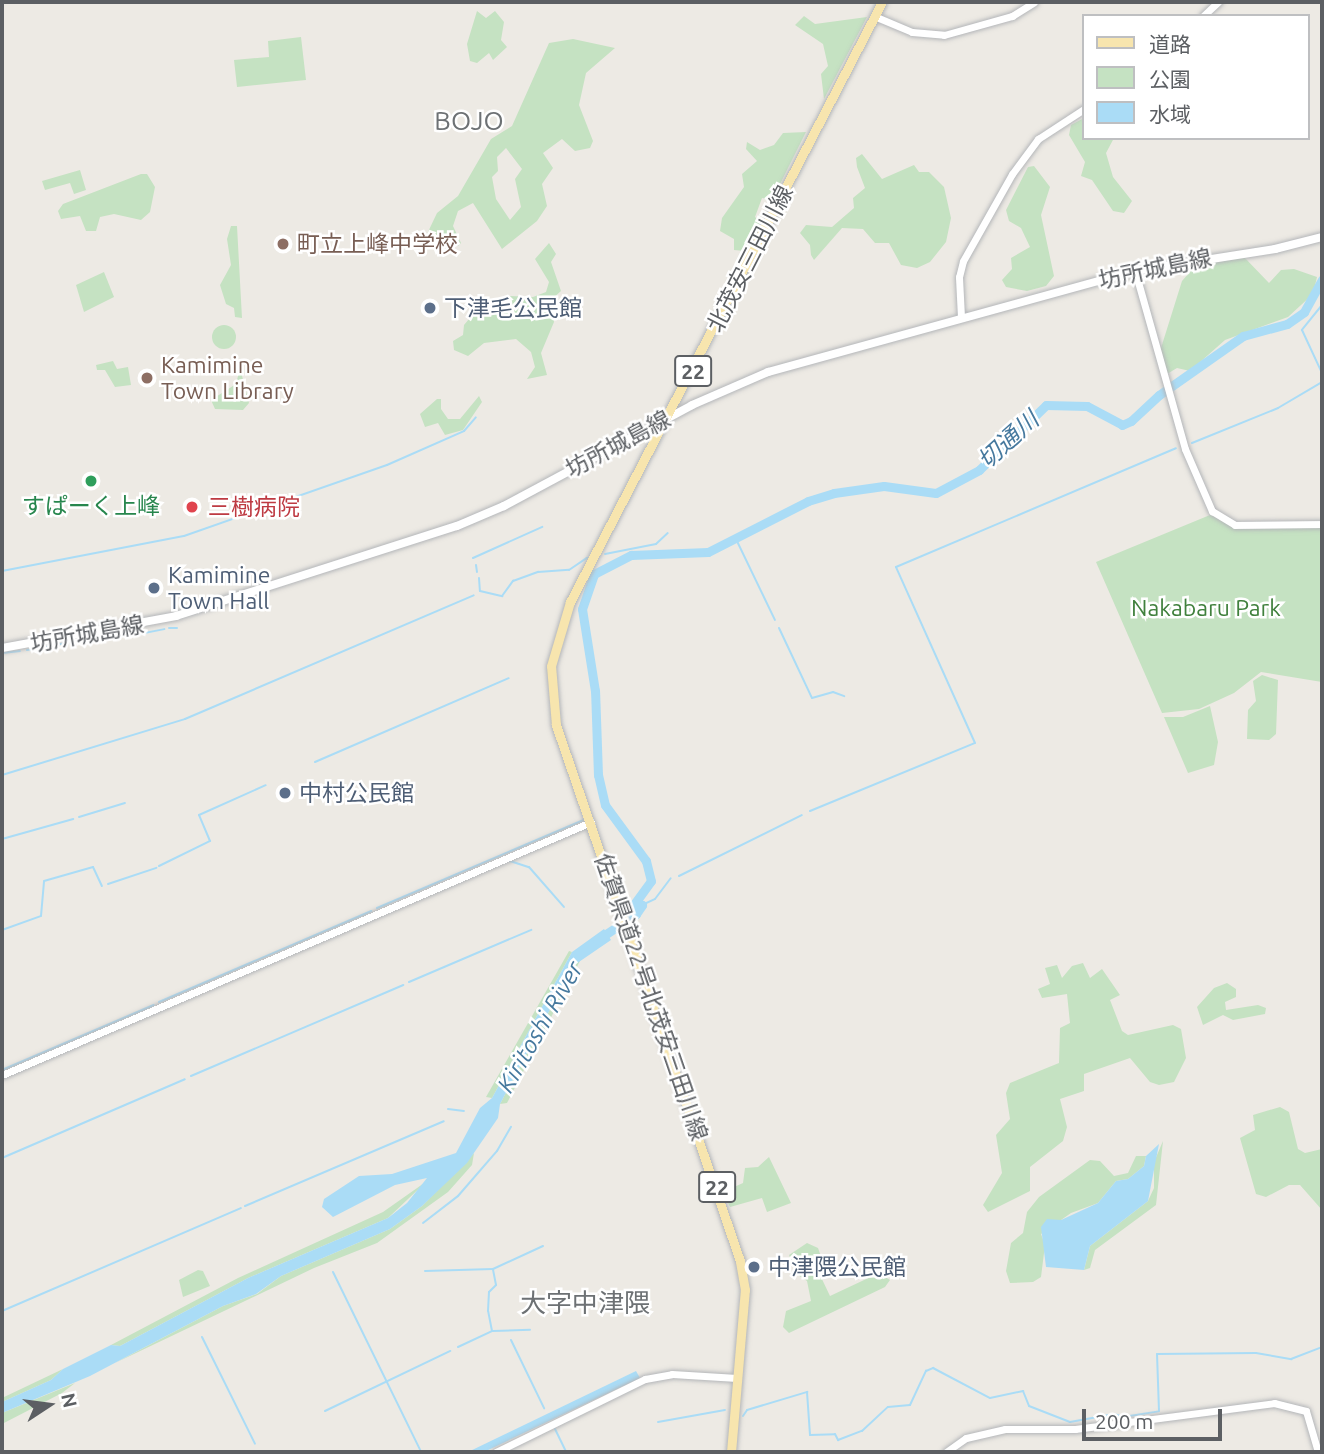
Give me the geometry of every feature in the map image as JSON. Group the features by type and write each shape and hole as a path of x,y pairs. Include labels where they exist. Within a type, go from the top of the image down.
{"main road":[{"name":"北茂安三田川線","path":"565,751 551,696 551,666 562,620 670,416 882,2"},
{"name":"坊所城島線","path":"2,648 176,616 457,526 504,506 670,416 768,372 1135,271 1275,250 1322,237"},
{"name":"佐賀県道22号北茂安三田川線","path":"565,751 630,931 740,1261 744,1290 731,1452"}],"street":[{"path":"874,16 912,32 944,35 1012,16 1034,2"},
{"path":"961,317 959,277 963,261 1012,174 1038,139 1082,110"},
{"path":"1135,271 1171,399 1205,502 1222,519 1235,525 1322,524"},
{"path":"2,1075 591,822"},
{"path":"496,1452 645,1380 672,1374 737,1378"},
{"path":"946,1452 966,1438 1005,1429 1075,1429 1274,1403 1306,1411 1318,1452"}],"green space":[{"path":"477,11 486,18 495,11 504,22 501,40 507,47 493,60 489,53 477,63 470,61 467,44"},
{"path":"804,16 815,24 867,17 824,99 821,74 828,66 823,44 795,25"},
{"path":"301,37 306,80 237,87 234,60 269,57 268,41"},
{"path":"573,39 615,48 586,73 579,105 593,141 590,148 575,151 562,139 543,153 553,168 542,184 547,206 537,221 502,249 473,203 458,211 453,226 461,243 458,246 447,239 435,244 427,234 437,213 458,196 491,139 512,126 549,43","holes":["506,148 522,169 515,179 521,207 510,220 496,199 492,177 498,171 497,157"]},
{"path":"1082,119 1082,140 1113,140 1106,153 1113,177 1132,201 1124,213 1113,211 1092,180 1081,176 1085,162 1069,135 1071,125"},
{"path":"806,132 772,200 762,198 755,217 761,222 745,251 734,250 734,239 720,231 722,218 744,187 742,174 757,161 746,149 747,142 760,150 774,145 783,133"},
{"path":"862,154 882,179 914,165 919,172 929,172 944,187 951,218 946,242 930,262 917,268 901,265 889,243 875,243 863,229 842,228 814,260 810,245 800,233 806,225 832,227 854,208 853,198 865,188 856,158"},
{"path":"1034,166 1050,187 1041,215 1054,276 1046,286 1027,291 1006,287 1002,280 1012,269 1011,258 1030,247 1021,228 1009,221 1006,210 1028,167"},
{"path":"80,170 86,190 74,194 70,183 45,190 42,181"},
{"path":"147,174 155,187 150,212 141,220 114,214 100,217 96,231 86,231 80,216 61,219 58,211 63,204"},
{"path":"231,226 237,226 242,318 235,317 234,308 226,304 220,285 231,265 227,239"},
{"path":"549,243 556,254 551,262 561,291 551,300 554,322 541,353 547,375 527,379 535,367 531,352 516,339 484,343 468,356 454,350 453,341 463,335 464,325 474,313 495,307 510,296 533,297 546,292 549,282 535,259"},
{"path":"1244,257 1269,283 1281,270 1294,269 1317,277 1313,294 1288,317 1225,340 1190,371 1177,368 1167,374 1161,348 1182,281 1196,265"},
{"path":"104,272 114,297 84,312 76,285"},
{"path":"224,325 232,329 236,337 232,345 224,349 216,345 212,337 216,329"},
{"path":"113,361 117,369 128,367 131,385 115,387 105,370 97,370 96,365"},
{"path":"240,368 249,403 243,410 215,409 211,400 236,384"},
{"path":"479,396 482,402 463,430 445,435 438,423 425,427 420,414 437,399 441,399 441,409 448,419 460,419"},
{"name":"Nakabaru Park","path":"1210,515 1241,529 1322,527 1322,682 1261,672 1234,693 1199,709 1162,713 1096,562"},
{"path":"1262,675 1278,680 1276,734 1269,740 1247,739 1248,710 1256,701 1253,681"},
{"path":"1210,706 1218,742 1214,765 1188,773 1164,717 1183,717"},
{"path":"569,951 572,952 492,1098 486,1097"},
{"path":"583,955 507,1103 500,1104 573,966"},
{"path":"1083,963 1090,978 1102,969 1120,995 1110,1000 1122,1031 1128,1035 1173,1025 1181,1029 1186,1058 1174,1082 1159,1085 1150,1082 1130,1058 1084,1074 1084,1091 1060,1099 1067,1127 1063,1141 1030,1167 1030,1191 988,1212 983,1205 1002,1173 996,1135 1010,1119 1006,1093 1010,1083 1059,1063 1060,1028 1070,1023 1067,994 1042,998 1038,989 1050,984 1045,968 1057,965 1062,978 1072,966"},
{"path":"1227,983 1236,989 1236,997 1225,1002 1226,1010 1258,1005 1266,1008 1265,1014 1233,1020 1223,1015 1203,1025 1197,1007 1214,988"},
{"path":"1280,1107 1289,1112 1298,1149 1305,1153 1322,1149 1322,1210 1300,1185 1289,1185 1266,1197 1256,1194 1240,1138 1255,1130 1253,1115"},
{"path":"1163,1141 1156,1205 1095,1250 1090,1268 1084,1270 1090,1246 1148,1201 1154,1188 1154,1162"},
{"path":"474,1153 472,1165 448,1192 377,1243 314,1268 115,1363 223,1306 257,1294 281,1276 390,1229 422,1206"},
{"path":"1136,1156 1146,1156 1144,1166 1128,1179 1116,1181 1098,1203 1071,1213 1041,1234 1045,1245 1041,1277 1033,1282 1010,1283 1006,1271 1011,1243 1023,1233 1027,1212 1039,1197 1090,1160 1100,1161 1114,1176 1128,1173"},
{"path":"769,1157 791,1203 767,1212 762,1198 730,1207 723,1192 743,1183 745,1168 758,1167"},
{"path":"427,1181 388,1218 248,1278 120,1346 111,1345 238,1278 383,1212"},
{"path":"807,1243 818,1248 824,1265 820,1275 830,1296 879,1273 890,1280 885,1287 789,1333 783,1327 786,1311 811,1301 807,1281 798,1275 789,1255"},
{"path":"198,1270 203,1271 210,1286 183,1297 179,1280"},
{"path":"63,1369 51,1380 2,1402 2,1398"},
{"path":"75,1383 62,1393 2,1424 2,1413"}],"water":[{"name":"Kiritoshi River","path":"604,929 611,940 573,966 500,1104 498,1118 467,1163 422,1206 390,1229 281,1276 256,1294 223,1306 90,1376 2,1413 2,1402 51,1380 63,1369 111,1345 120,1346 248,1278 388,1218 407,1203 427,1178 395,1185 333,1217 322,1207 324,1199 359,1176 392,1174 456,1153 480,1108 492,1098 572,952"},
{"path":"1159,1144 1148,1201 1090,1246 1084,1270 1046,1267 1041,1227 1047,1219 1061,1220 1098,1203 1116,1181 1128,1179 1144,1166 1146,1156"},
{"path":"636,1371 640,1378 484,1452 468,1452"}],"waterway":[{"name":"切通川","path":"597,940 636,914 642,905 632,907 651,881 646,861 605,805 598,775 595,691 582,609 594,574 631,555 708,552 808,501 834,493 884,486 936,493 979,470 1046,405 1087,406 1122,425 1131,421 1159,395 1243,336 1287,324 1304,312 1322,280"},
{"path":"1322,305 1302,330 1322,373"},
{"path":"1192,443 1278,408 1322,382"},
{"path":"2,571 184,536 387,465 464,431 476,417"},
{"path":"810,811 975,743 896,567 1176,448"},
{"path":"473,558 542,527"},
{"path":"605,554 656,544 668,533"},
{"path":"735,537 775,620"},
{"path":"479,578 480,591 502,596 513,581 538,572 569,570 587,558"},
{"path":"476,565 477,572"},
{"path":"2,775 185,719 474,595"},
{"path":"169,628 177,628"},
{"path":"779,628 812,698 833,692 844,696"},
{"path":"129,636 164,629"},
{"path":"99,637 106,636"},
{"path":"111,636 125,636"},
{"path":"72,642 87,639"},
{"path":"55,645 66,643"},
{"path":"27,650 52,646"},
{"path":"2,653 20,651"},
{"path":"315,762 509,678"},
{"path":"159,866 210,841 199,815 266,785"},
{"path":"79,817 125,803"},
{"path":"679,876 802,815"},
{"path":"2,839 73,819"},
{"path":"377,908 583,820"},
{"path":"510,861 529,867 564,907"},
{"path":"2,930 41,916 44,881 93,867 102,886"},
{"path":"108,884 156,868"},
{"path":"642,905 655,899 671,878"},
{"path":"159,1002 371,911"},
{"path":"409,982 531,930"},
{"path":"191,1076 403,985"},
{"path":"2,1070 154,1005"},
{"path":"2,1158 185,1079"},
{"path":"448,1109 464,1111"},
{"path":"245,1206 444,1121"},
{"path":"423,1223 458,1196 497,1151 511,1127"},
{"path":"2,1311 241,1208"},
{"path":"458,1347 492,1331 488,1311 489,1292 496,1285 493,1269 543,1246"},
{"path":"425,1271 493,1269"},
{"path":"333,1272 421,1452"},
{"path":"493,1331 530,1330"},
{"path":"202,1337 255,1444"},
{"path":"511,1340 544,1408"},
{"path":"743,1416 747,1410 807,1392 810,1435 835,1434 838,1440 862,1431 888,1407 910,1405 926,1371 933,1368 990,1398 1023,1391 1029,1406 1070,1422 1114,1414 1123,1417 1159,1411 1157,1354 1256,1353 1291,1359 1322,1347"},
{"path":"325,1411 450,1351"},
{"path":"658,1422 725,1410"},
{"path":"555,1429 566,1452"}],"place":[{"name":"町立上峰中学校","path":"283,244"},
{"name":"下津毛公民館","path":"430,308"},
{"name":"Kamimine Town Library","path":"147,378"},
{"name":"すぱーく上峰","path":"91,481"},
{"name":"三樹病院","path":"192,507"},
{"name":"Kamimine Town Hall","path":"154,588"},
{"name":"中村公民館","path":"285,793"},
{"name":"中津隈公民館","path":"754,1267"}],"district":[{"name":"BOJO","path":"469,121"},
{"name":"大字中津隈","path":"585,1303"}]}
